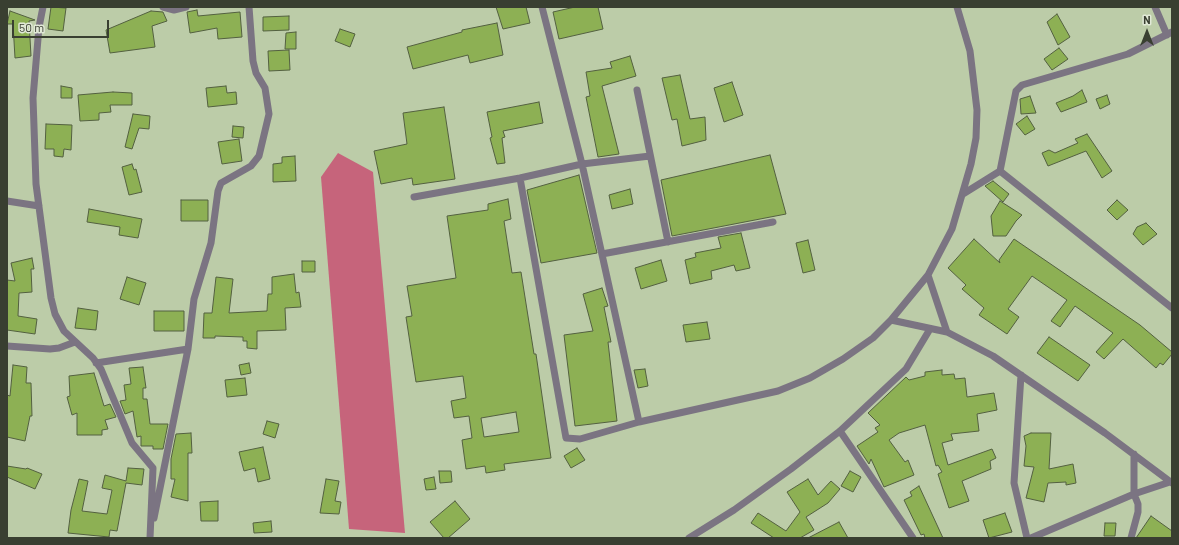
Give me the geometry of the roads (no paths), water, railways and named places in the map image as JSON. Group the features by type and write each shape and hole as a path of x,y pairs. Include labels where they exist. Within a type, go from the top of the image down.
{"street":[{"path":"43,7 39,27 33,98 36,184 55,314 64,331 96,363 132,442 154,468 150,538"},
{"path":"163,7 174,10 186,7"},
{"path":"150,538 188,349 194,299 211,243 221,183 251,166 255,161 263,144 269,114 266,88 256,73 253,61 249,7"},
{"path":"542,7 582,164 639,422"},
{"path":"520,178 566,438 580,439 639,422 778,391 810,378 843,359 873,338 891,320 928,275 952,229 963,194 976,138 977,110 970,51 957,7"},
{"path":"963,194 1000,171 1016,91 1022,86 1128,54 1169,34 1155,7"},
{"path":"636,90 668,242"},
{"path":"414,198 520,178 582,164 650,156"},
{"path":"1000,171 1172,308"},
{"path":"7,202 39,206"},
{"path":"602,254 773,222"},
{"path":"928,275 947,332"},
{"path":"891,320 947,332 993,356 1134,454 1171,482"},
{"path":"689,538 734,510 840,431 906,369 930,329"},
{"path":"7,346 50,349 59,348 75,342"},
{"path":"96,363 188,349"},
{"path":"1021,375 1014,483 1027,538"},
{"path":"840,431 913,538"},
{"path":"1132,538 1138,512 1138,504 1134,494 1134,454"},
{"path":"1031,538 1134,494 1171,482"}]}
